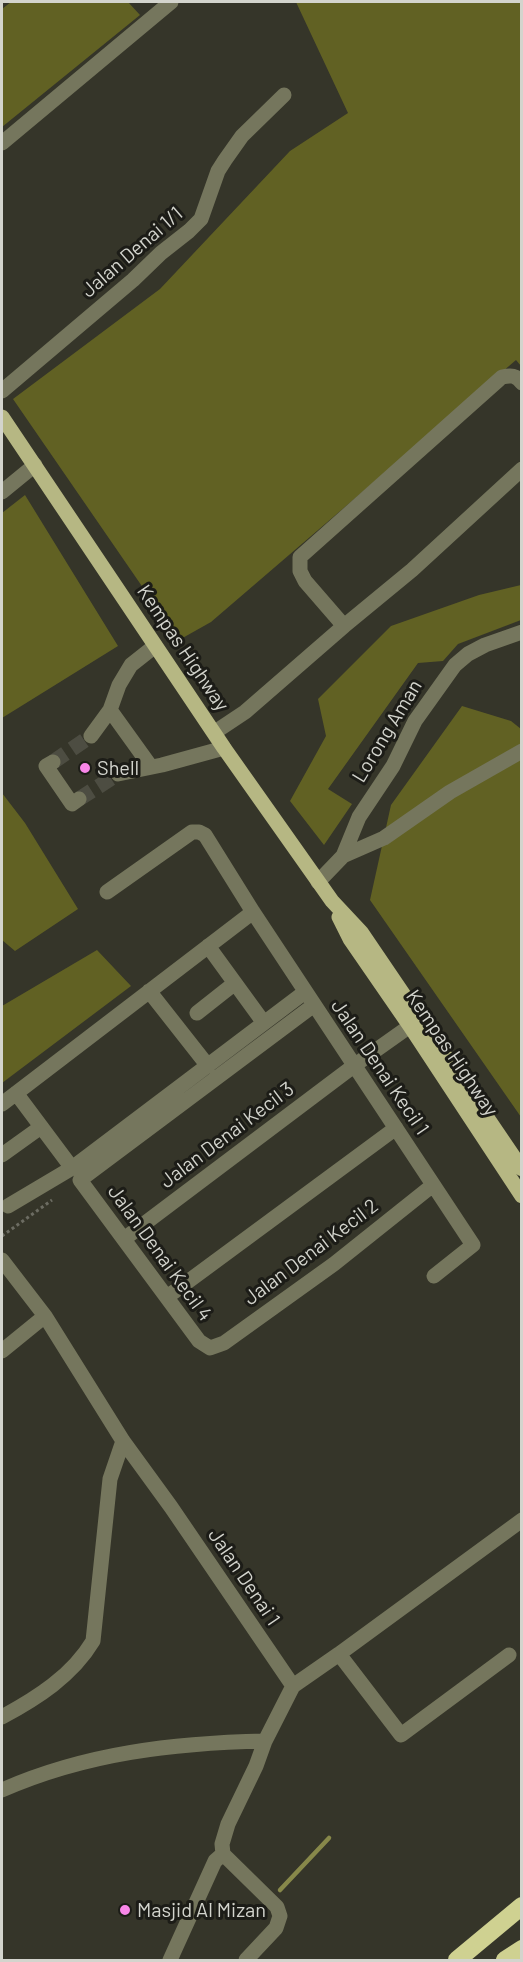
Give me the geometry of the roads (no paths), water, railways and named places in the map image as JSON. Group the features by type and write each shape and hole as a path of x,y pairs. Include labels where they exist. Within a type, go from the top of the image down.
{"highway":[{"path":"457,1960 522,1906"},
{"path":"505,1960 522,1948"}],"main road":[{"name":"Kempas Highway","path":"2,417 224,748 332,901 361,933 522,1169"},
{"name":"Kempas Highway","path":"332,901 350,939 522,1196"}],"street":[{"path":"2,142 171,2"},
{"name":"Jalan Denai 1/1","path":"2,391 201,219 218,171 225,160 242,136 284,95"},
{"path":"344,626 305,581 300,571 300,557 502,377 510,375 518,378 522,383"},
{"path":"2,492 35,465"},
{"path":"215,732 246,712 412,570 522,469"},
{"name":"Lorong Aman","path":"318,882 343,856 359,817 393,766 415,721 454,665 485,645 522,632"},
{"path":"91,735 110,710 119,685 132,665 155,646"},
{"path":"110,710 151,767"},
{"path":"118,774 224,748"},
{"path":"343,856 384,838 450,792 522,751"},
{"path":"53,762 46,766 72,804 79,799"},
{"name":"Jalan Denai Kecil 1","path":"107,892 192,832 205,835 253,912 473,1245 434,1276"},
{"path":"2,1104 253,912"},
{"path":"208,946 264,1023"},
{"path":"197,1013 235,983"},
{"path":"149,991 208,1066"},
{"path":"76,1174 264,1023 310,999"},
{"path":"8,1206 76,1174 310,999"},
{"name":"Jalan Denai Kecil 3","path":"124,1239 410,1026"},
{"name":"Jalan Denai Kecil 4","path":"16,1093 200,1341 210,1348"},
{"path":"2,1155 41,1127"},
{"path":"167,1297 396,1128"},
{"name":"Jalan Denai Kecil 2","path":"210,1348 224,1342 324,1270 434,1185"},
{"name":"Jalan Denai 1","path":"2,1260 45,1316 123,1441 171,1507 293,1686"},
{"path":"2,1351 45,1316"},
{"path":"2,1717 58,1682 82,1658 93,1641 110,1479 123,1441"},
{"path":"246,1960 276,1928 280,1916 277,1907 223,1854 222,1844 228,1824 256,1766 265,1741 293,1686 522,1520"},
{"path":"339,1654 401,1735 509,1655"},
{"path":"2,1790 30,1777 107,1756 205,1742 265,1741"},
{"path":"170,1960 215,1861 223,1854"}],"waterway":[{"path":"280,1890 329,1838"}],"tunnel":[{"path":"53,762 91,736"},
{"path":"79,799 118,774"}],"place":[{"name":"Shell","path":"85,768"},
{"name":"Masjid Al Mizan","path":"125,1910"}]}
